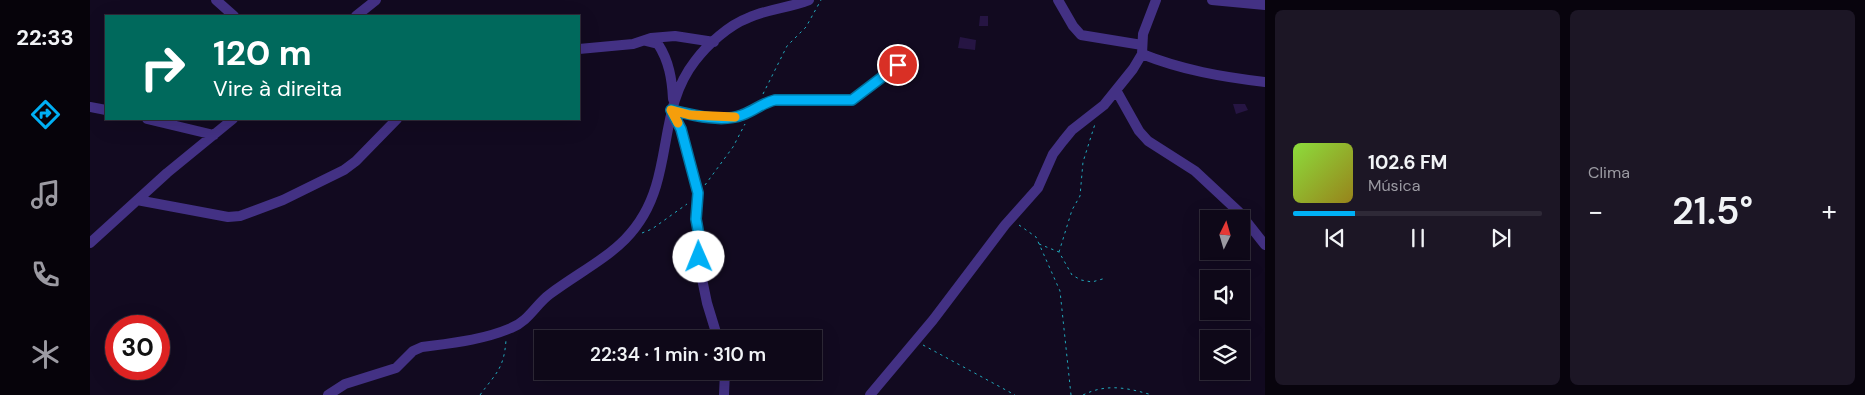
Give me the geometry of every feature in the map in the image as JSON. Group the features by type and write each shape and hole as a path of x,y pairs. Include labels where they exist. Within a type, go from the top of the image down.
{"street":[{"path":"216,0 233,15"},
{"path":"357,15 376,0"},
{"path":"715,330 701,274 699,257 701,246 696,219 698,193 681,129 672,105 695,61 714,42 747,18 809,0"},
{"path":"1058,0 1073,26 1081,35 1142,49 1172,66 1214,76 1265,82"},
{"path":"870,395 915,342 1010,219 1038,188 1053,154 1063,141 1072,130 1104,105 1134,69 1142,49 1143,34 1156,0"},
{"path":"1212,0 1265,5"},
{"path":"580,49 675,36 714,42"},
{"path":"328,395 345,384 396,368 413,351 422,347 492,335 512,328 523,322 548,295 591,268 628,239 649,205 657,186 672,105 669,67 664,54 658,44 643,41"},
{"path":"672,105 690,115 734,118 763,103 775,100 852,100 898,65"},
{"path":"1116,90 1139,130 1148,141 1195,171 1239,212 1265,245"},
{"path":"90,106 105,110"},
{"path":"151,120 214,135"},
{"path":"90,243 137,200 232,120"},
{"path":"137,200 228,217 249,215 344,170 356,162 395,120"},
{"path":"724,395 725,380"}],"path":[{"path":"756,108 787,46 806,27 821,0"},
{"path":"1058,252 1072,210 1080,196 1083,162 1096,120"},
{"path":"628,239 652,229 680,210 698,193 734,147 747,122"},
{"path":"1010,219 1036,237 1060,291 1071,395"},
{"path":"1039,244 1058,252 1072,275 1081,280 1092,282 1106,278"},
{"path":"480,395 495,378 505,357 506,337 512,328"},
{"path":"915,342 1015,395"},
{"path":"1083,395 1110,387 1123,387 1152,395"}],"building":[{"path":"980,16 988,16 988,26 979,26"},
{"path":"960,37 976,40 975,50 958,48"},
{"path":"1233,104 1245,104 1248,110 1236,114"}],"slow traffic":[{"path":"678,123 671,110 690,115 735,117"}],"route":[{"path":"699,257 701,246 696,219 699,204 698,193 690,160 683,143 681,129 671,110 690,115 734,118 763,103 775,100 824,99 843,102 852,100 872,87 898,65"}]}
